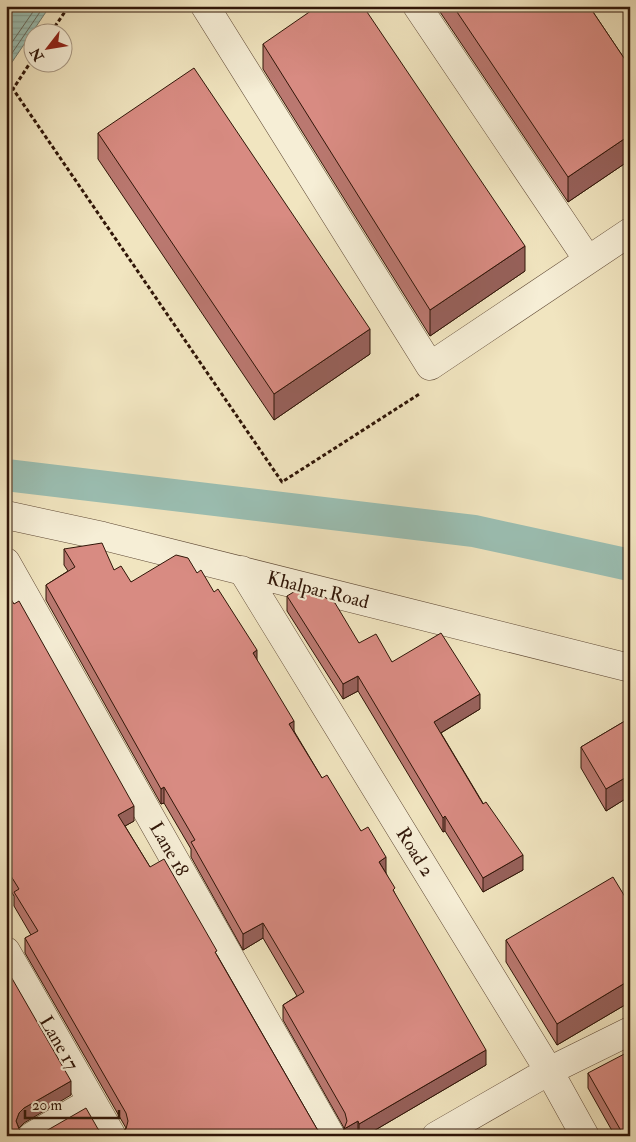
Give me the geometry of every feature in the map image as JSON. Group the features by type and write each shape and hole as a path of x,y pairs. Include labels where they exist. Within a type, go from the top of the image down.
{"street":[{"path":"205,6 430,366 630,232"},
{"path":"416,6 588,260"},
{"name":"Khalpar Road","path":"6,515 242,570 630,668"},
{"name":"Lane 18","path":"6,562 332,1136"},
{"name":"Road 2","path":"242,570 549,1071 585,1136"},
{"name":"Lane 17","path":"6,951 112,1136"},
{"path":"436,1136 549,1071 630,1031"},
{"path":"32,1136 92,1101"}],"path":[{"path":"58,22 69,6"},
{"path":"24,72 13,89 282,482 423,391"}],"water":[{"path":"6,6 50,6 39,22 22,22 22,47 6,71"}],"building":[{"path":"318,6 363,6 525,246 430,310 263,44"},
{"path":"453,6 589,6 630,67 630,135 568,177"},
{"path":"194,68 370,329 274,394 98,133"},
{"path":"102,543 114,570 121,566 131,582 176,555 188,558 197,573 201,570 214,592 218,589 257,650 253,653 294,721 289,724 322,778 327,775 361,831 368,827 386,857 379,862 395,888 393,890 486,1050 359,1124 358,1121 344,1129 347,1121 345,1113 283,1005 304,992 263,923 243,934 191,842 195,840 164,787 161,789 46,585 75,567 64,549"},
{"path":"302,587 312,590 335,603 359,643 376,634 392,662 441,633 480,694 434,722 483,804 486,802 523,855 483,878 445,816 443,818 358,676 343,684 287,596"},
{"path":"6,591 14,604 19,601 134,806 118,815 150,867 164,859 317,1129 324,1135 330,1136 116,1136 126,1129 128,1121 126,1113 25,938 38,931 14,892 19,889 6,868"},
{"path":"630,718 630,775 606,789 581,747"},
{"path":"613,877 630,905 630,980 557,1024 506,940"},
{"path":"6,968 71,1081 24,1108 19,1113 16,1121 19,1129 28,1136 6,1136"},
{"path":"630,1051 630,1136 624,1136 588,1073"},
{"path":"86,1108 98,1129 108,1136 36,1136 39,1135"}],"waterway":[{"path":"6,475 474,531 630,565"}]}
